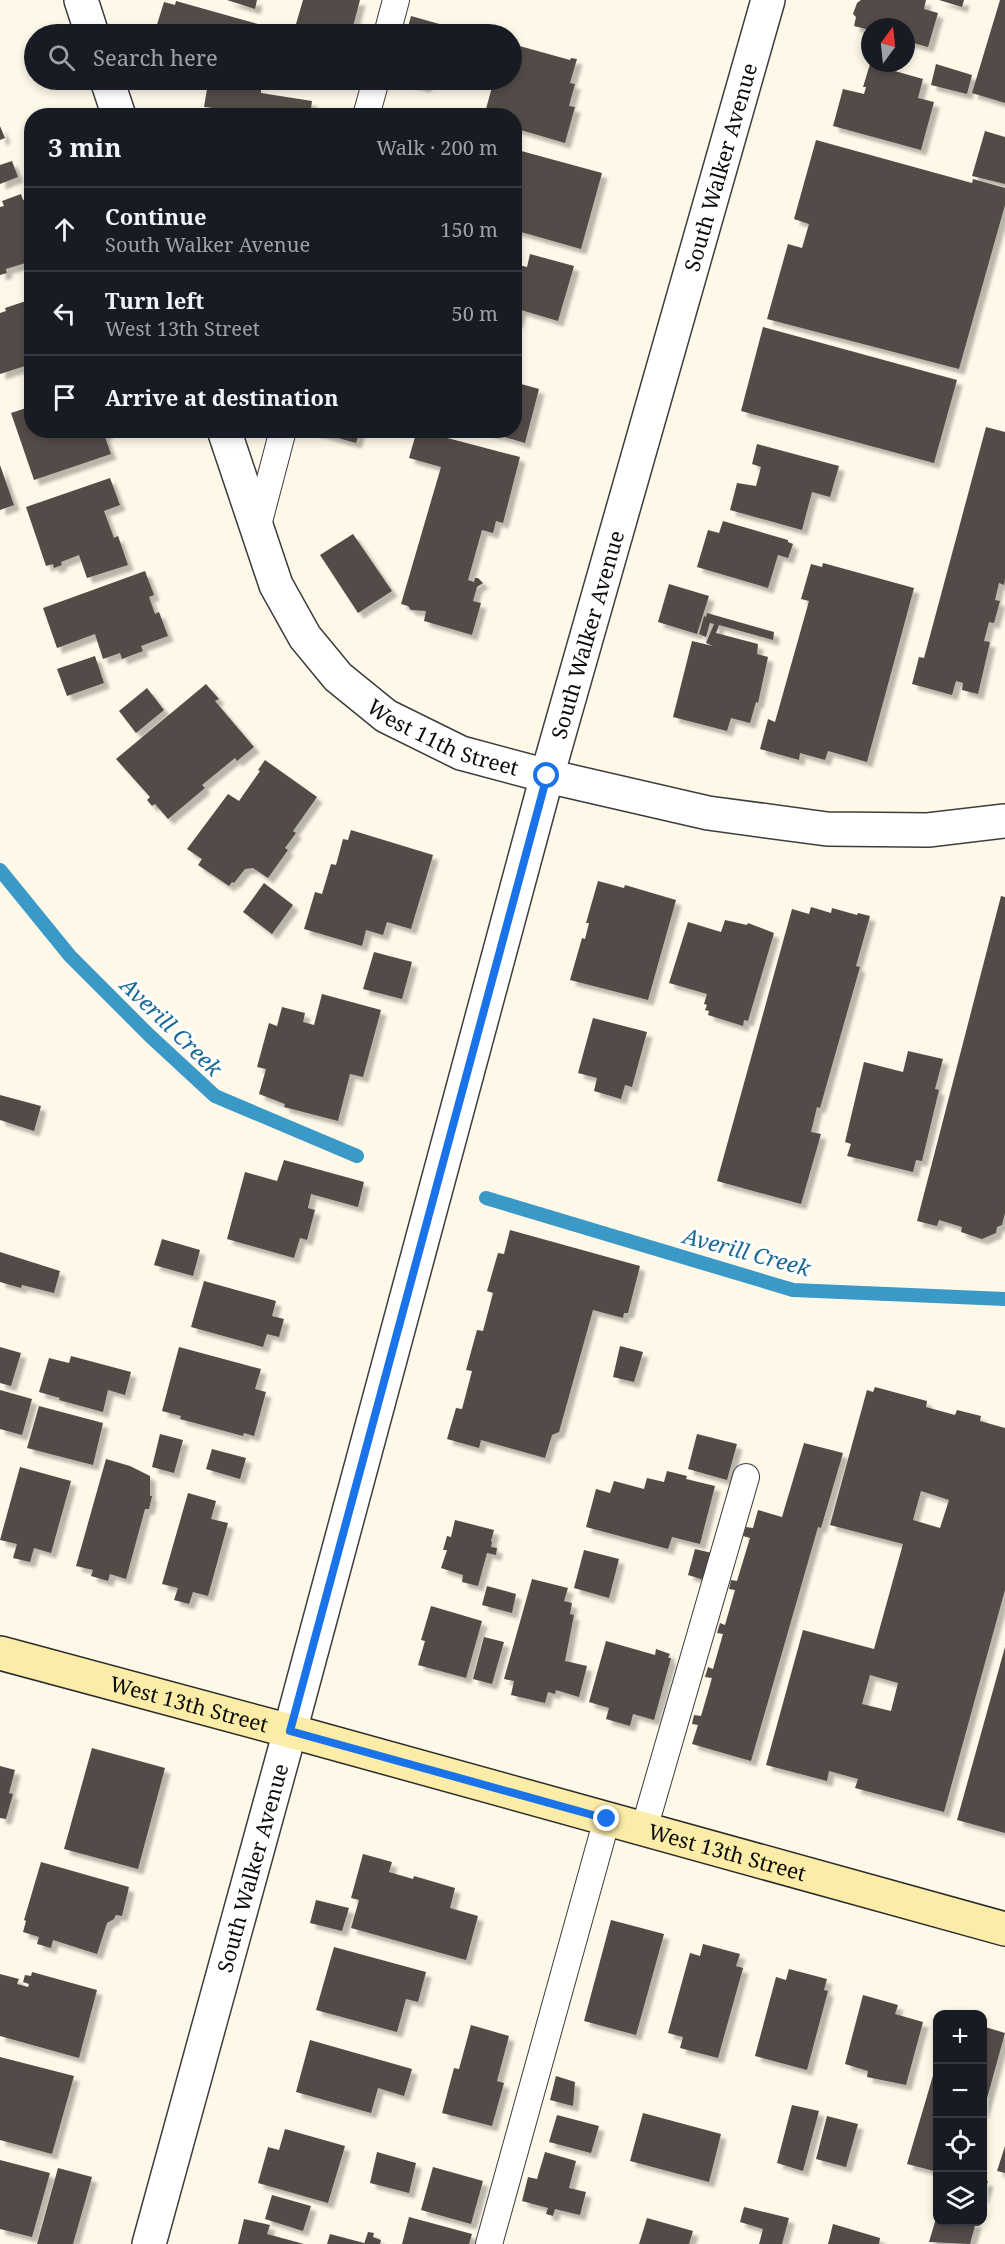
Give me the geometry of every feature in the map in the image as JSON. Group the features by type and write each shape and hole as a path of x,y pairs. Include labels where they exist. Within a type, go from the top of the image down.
{"main road":[{"name":"West 13th Street","path":"0,1653 1005,1929"}],"street":[{"path":"81,0 89,24"},
{"name":"South Walker Avenue","path":"148,2244 290,1731 547,776 768,0"},
{"path":"110,90 116,108"},
{"name":"West 11th Street","path":"227,438 276,585 305,637 338,677 386,716 452,749 547,776 708,813 827,829 928,830 1005,821"}],"lane":[{"path":"390,24 396,0"},
{"path":"368,108 373,90"},
{"path":"257,529 281,438"},
{"path":"645,1829 746,1477"},
{"path":"489,2244 607,1819"}],"building":[{"path":"227,0 257,0 255,9"},
{"path":"303,0 360,0 354,24 296,24"},
{"path":"861,0 926,0 924,9 938,13 928,47 915,43 915,18 861,18 861,28 854,26 856,17 853,14 857,3"},
{"path":"939,0 964,0 962,7"},
{"path":"1000,0 1005,0 1005,103 972,93"},
{"path":"176,1 258,24 157,24 164,2 175,5"},
{"path":"411,16 439,24 409,24"},
{"path":"522,47 570,60 571,58 577,59 570,83 575,84 569,106 575,107 565,143 522,130 522,108 486,108 491,90 522,90"},
{"path":"936,64 972,75 967,94 931,85"},
{"path":"868,72 898,72 923,79 918,98 934,102 921,150 833,126 843,89 864,94 866,87 863,87"},
{"path":"207,90 261,90 261,93 312,101 311,108 204,107"},
{"path":"0,126 5,138 0,140"},
{"path":"985,131 1005,137 1005,184 972,176"},
{"path":"816,140 972,183 973,179 1005,188 1005,205 959,369 767,319 788,244 802,248 809,224 794,219"},
{"path":"522,151 602,173 581,249 522,232"},
{"path":"12,161 18,177 0,184 0,165"},
{"path":"21,194 24,200 24,263 6,269 7,273 0,275 0,207 4,206 2,201"},
{"path":"530,254 574,266 558,321 522,310 522,266 527,267"},
{"path":"24,302 24,366 0,374 0,313 6,311 5,308"},
{"path":"763,327 957,380 934,463 741,411"},
{"path":"522,384 539,389 525,443 508,438 522,438"},
{"path":"24,409 24,438 105,438 111,454 34,480 11,413"},
{"path":"986,427 1005,432 1005,579 1004,585 999,583 995,600 1000,601 994,623 989,622 984,641 990,642 978,694 962,690 963,683 956,681 952,695 912,684 919,657 924,658"},
{"path":"338,438 358,438 356,443"},
{"path":"415,438 448,438 520,457 503,523 496,521 493,533 482,530 468,580 474,582 475,578 478,578 483,583 477,587 473,601 481,603 472,635 424,621 426,611 411,610 408,606 401,604 441,467 409,458"},
{"path":"757,444 839,466 830,497 812,492 802,530 730,510 737,483 756,486 761,467 752,464"},
{"path":"0,465 14,505 0,510"},
{"path":"110,478 120,505 104,511 114,538 118,536 128,565 87,578 79,555 61,562 62,565 54,568 53,564 46,566 26,507"},
{"path":"723,521 788,540 793,544 788,558 778,555 768,588 697,567 708,530 719,533"},
{"path":"353,534 392,591 358,613 320,555"},
{"path":"823,563 914,588 867,762 828,751 825,760 800,753 799,760 760,749 768,719 775,722 809,601 801,599 811,564 822,567"},
{"path":"145,571 154,595 149,597 155,614 159,612 168,636 141,646 143,651 122,659 120,653 103,659 95,634 57,648 43,608"},
{"path":"669,584 709,596 697,634 658,622"},
{"path":"707,613 774,632 773,640 719,625 716,633 758,644 757,654 768,657 758,703 756,702 750,723 731,718 727,731 673,717 692,641 713,646 706,643 714,624 710,623 706,637 699,634"},
{"path":"95,656 104,683 67,696 57,669"},
{"path":"206,684 219,699 215,701 254,747 237,761 235,758 202,785 205,788 168,819 155,804 152,806 147,800 150,797 116,759"},
{"path":"147,688 164,710 136,733 119,711"},
{"path":"265,760 317,797 293,831 296,833 285,848 288,850 268,878 253,868 245,869 229,886 198,865 202,859 187,849 228,794 239,801"},
{"path":"351,830 433,855 411,929 387,922 383,935 366,930 362,946 304,929 315,892 322,894 331,864 336,865 343,839 348,840"},
{"path":"598,881 624,888 625,885 676,900 648,1000 570,980 582,938 585,939 589,923 586,923"},
{"path":"264,883 293,905 272,934 243,912"},
{"path":"1001,896 1005,897 1005,1213 1002,1225 997,1227 996,1233 982,1239 961,1232 962,1227 939,1220 937,1226 917,1221"},
{"path":"811,907 831,913 832,908 870,916 856,966 860,967 811,1132 821,1134 801,1204 717,1181 792,909 809,914"},
{"path":"725,920 747,925 748,923 774,933 748,1021 744,1020 743,1026 708,1015 709,1011 705,1010 707,1005 704,1004 707,994 669,983 688,922 721,932"},
{"path":"374,952 412,962 402,999 363,989"},
{"path":"322,994 381,1010 363,1077 350,1074 338,1121 284,1107 285,1104 259,1094 266,1069 257,1067 269,1023 277,1026 282,1007 305,1013 303,1022 314,1025"},
{"path":"593,1018 647,1032 632,1087 625,1085 621,1099 594,1091 597,1078 578,1073"},
{"path":"908,1051 943,1059 935,1089 939,1090 922,1161 916,1160 913,1172 847,1156 851,1144 845,1142 864,1062 903,1072"},
{"path":"0,1095 41,1106 34,1131 0,1120"},
{"path":"284,1160 364,1182 358,1207 311,1194 308,1208 315,1210 307,1240 300,1238 294,1258 227,1239 245,1172 277,1181"},
{"path":"510,1230 640,1266 628,1313 624,1313 623,1318 593,1310 559,1432 552,1435 545,1458 481,1440 479,1448 447,1439 456,1408 462,1409 472,1371 466,1370 477,1330 483,1331 493,1293 487,1291 498,1253 504,1254"},
{"path":"162,1239 200,1250 193,1276 154,1265"},
{"path":"0,1252 60,1271 54,1293 0,1282"},
{"path":"204,1281 276,1301 272,1316 284,1319 279,1337 267,1334 263,1347 191,1327"},
{"path":"620,1346 643,1352 634,1382 613,1377"},
{"path":"0,1347 21,1353 11,1386 0,1383"},
{"path":"179,1347 261,1369 255,1389 266,1392 254,1436 244,1433 243,1436 180,1419 181,1416 162,1411"},
{"path":"71,1356 131,1372 125,1395 108,1390 103,1412 39,1392 49,1358 69,1363"},
{"path":"875,1387 927,1401 926,1407 955,1415 957,1410 981,1416 980,1421 1005,1428 1005,1590 944,1812 855,1788 858,1779 829,1771 827,1781 766,1765 803,1630 874,1649 903,1544 830,1525 867,1390 873,1392","holes":["921,1491 949,1500 940,1528 913,1520","870,1675 898,1683 891,1711 862,1704"]},
{"path":"0,1390 32,1399 22,1435 0,1429"},
{"path":"39,1406 103,1423 93,1465 27,1448"},
{"path":"160,1434 183,1440 174,1473 152,1467"},
{"path":"697,1434 737,1444 727,1480 688,1469"},
{"path":"804,1443 843,1453 821,1528 818,1527 751,1761 692,1744 698,1725 692,1724 694,1715 701,1716 712,1678 705,1677 708,1667 713,1669 723,1634 717,1633 720,1623 725,1625 735,1590 729,1589 731,1580 737,1581 750,1538 743,1536 746,1527 753,1528 758,1510 782,1517"},
{"path":"212,1449 246,1458 240,1479 206,1469"},
{"path":"106,1459 130,1466 150,1476 150,1496 152,1496 149,1509 145,1509 126,1579 110,1574 108,1581 91,1576 93,1570 76,1566"},
{"path":"20,1467 71,1481 51,1553 34,1548 30,1562 13,1558 17,1544 0,1540"},
{"path":"667,1471 687,1476 686,1479 715,1486 700,1544 672,1537 668,1549 586,1527 596,1489 610,1493 614,1481 644,1489 647,1478 664,1482"},
{"path":"188,1493 216,1501 211,1519 228,1523 208,1596 193,1592 189,1604 174,1600 178,1588 162,1584"},
{"path":"455,1520 494,1530 491,1547 497,1548 496,1555 487,1553 478,1586 462,1582 463,1575 441,1568 447,1550 443,1550 447,1536 451,1537"},
{"path":"695,1549 712,1553 704,1580 688,1575"},
{"path":"584,1550 619,1559 609,1598 574,1588"},
{"path":"532,1579 568,1588 564,1601 572,1603 570,1614 574,1615 565,1661 587,1666 579,1697 556,1690 555,1694 548,1692 545,1703 511,1695 514,1681 504,1679"},
{"path":"487,1586 516,1594 512,1613 482,1605"},
{"path":"431,1606 482,1621 466,1678 418,1665 425,1641 421,1640"},
{"path":"484,1637 504,1642 492,1684 473,1679"},
{"path":"606,1641 655,1655 656,1649 670,1654 668,1658 671,1658 654,1720 633,1714 630,1726 606,1719 609,1708 589,1702"},
{"path":"1005,1647 1005,1833 957,1820"},
{"path":"92,1748 165,1768 138,1869 64,1849"},
{"path":"0,1766 15,1770 9,1793 13,1794 6,1819 0,1818"},
{"path":"363,1854 392,1862 389,1872 413,1879 414,1876 455,1888 450,1908 478,1916 466,1960 351,1928 359,1900 351,1898"},
{"path":"41,1862 129,1887 122,1916 116,1915 107,1923 97,1954 53,1940 51,1948 37,1944 39,1937 23,1932 26,1921 24,1920"},
{"path":"316,1900 349,1908 342,1931 310,1923"},
{"path":"611,1920 664,1934 636,2035 584,2021"},
{"path":"703,1944 740,1954 736,1966 743,1968 718,2058 680,2048 683,2037 668,2033 690,1953 700,1956"},
{"path":"334,1947 426,1972 418,2002 406,1999 397,2032 316,2010"},
{"path":"789,1969 827,1979 824,1990 828,1991 807,2070 755,2056 776,1977 786,1980"},
{"path":"32,1972 97,1990 79,2058 0,2036 0,1974 19,1979 17,1984 28,1987 29,1984 23,1982 25,1975 31,1976"},
{"path":"863,1995 898,2005 895,2014 923,2022 906,2085 867,2077 868,2071 845,2064"},
{"path":"471,2025 509,2036 497,2081 504,2083 492,2126 442,2113 454,2068 459,2069"},
{"path":"987,2028 1005,2033 987,2098"},
{"path":"310,2040 412,2069 404,2096 378,2088 371,2113 296,2092"},
{"path":"0,2057 74,2076 52,2154 0,2140"},
{"path":"556,2076 575,2082 573,2106 550,2100"},
{"path":"933,2076 933,2171 907,2164"},
{"path":"792,2105 819,2111 803,2171 777,2163"},
{"path":"643,2113 721,2134 709,2182 630,2161"},
{"path":"557,2115 599,2126 591,2153 549,2142"},
{"path":"827,2116 858,2124 846,2167 816,2159"},
{"path":"285,2129 345,2146 328,2203 258,2183 268,2147 279,2150"},
{"path":"1005,2146 1005,2173 997,2171"},
{"path":"377,2152 416,2163 409,2193 370,2183"},
{"path":"545,2152 576,2161 569,2188 586,2192 580,2215 555,2209 553,2216 546,2214 548,2208 522,2201 528,2177 537,2179"},
{"path":"0,2160 50,2173 32,2237 0,2229"},
{"path":"433,2167 483,2181 471,2224 421,2210"},
{"path":"58,2168 92,2177 73,2244 37,2244"},
{"path":"272,2195 311,2206 303,2231 265,2219"},
{"path":"744,2207 789,2218 782,2244 759,2244 763,2229 740,2222"},
{"path":"409,2217 472,2234 469,2244 402,2244"},
{"path":"647,2218 693,2231 689,2244 639,2244"},
{"path":"244,2219 270,2225 267,2234 304,2244 238,2244"},
{"path":"833,2224 880,2238 879,2244 828,2244"},
{"path":"934,2226 975,2226 970,2244 929,2242"},
{"path":"368,2232 374,2233 373,2237 381,2240 380,2244 364,2244"},
{"path":"330,2234 364,2243 364,2244 327,2244"}],"waterway":[{"name":"Averill Creek","path":"0,870 70,956 150,1036 215,1096 357,1156"},
{"name":"Averill Creek","path":"486,1198 793,1290 1005,1299"}],"route":[{"path":"547,776 290,1731 607,1819"}]}
